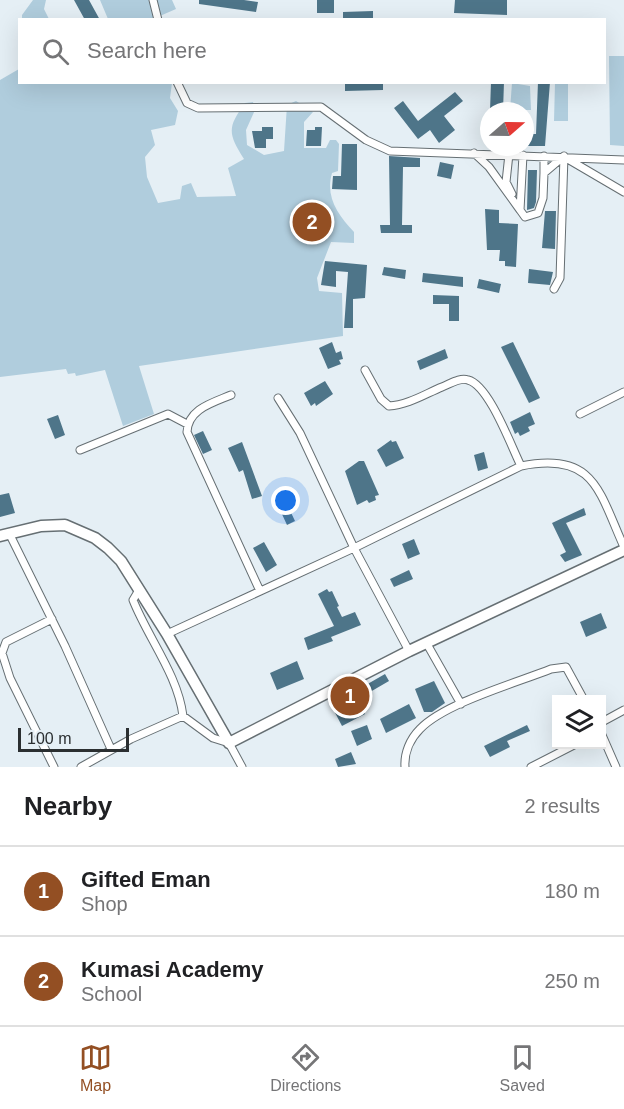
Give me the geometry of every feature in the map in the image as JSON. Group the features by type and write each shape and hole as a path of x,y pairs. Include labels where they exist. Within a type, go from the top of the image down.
{"street":[{"path":"153,0 158,18"},
{"path":"178,84 191,106 321,107 366,140 390,152 480,153"},
{"path":"474,153 489,167 525,217 538,213 543,198 544,156"},
{"path":"509,156 506,182 520,210"},
{"path":"520,210 523,156"},
{"path":"534,156 624,160"},
{"path":"544,174 564,156"},
{"path":"564,156 624,192"},
{"path":"554,289 560,278 564,156"},
{"path":"365,370 381,399 389,406 400,405 454,382 465,379 476,382 486,393 521,466"},
{"path":"580,414 624,392"},
{"path":"231,395 196,412 187,424 187,432 260,591"},
{"path":"278,398 300,433 354,548 409,651"},
{"path":"80,450 168,414 187,424"},
{"path":"139,590 133,600 148,635 173,682 183,716 213,738 229,743 409,651 624,548 597,487 585,472 549,463 521,466 354,548 167,634"},
{"path":"111,749 51,620 4,535 41,526 65,525 95,538 121,561 167,634 242,767"},
{"path":"51,620 6,642 2,653 10,678 54,767"},
{"path":"427,644 461,704"},
{"path":"405,767 408,748 420,729 461,704 551,669 566,667 582,695"},
{"path":"606,720 624,710"},
{"path":"81,767 111,749 183,716"},
{"path":"606,744 616,767"},
{"path":"531,767 566,749"}],"shaded area":[{"path":"33,0 46,0 44,9 48,18 22,18"},
{"path":"100,0 172,0 176,9 155,18 108,18"},
{"path":"609,56 624,56 624,146 610,145"},
{"path":"18,70 18,84 172,84 170,98 178,111 175,125 151,130 155,145 145,157 147,177 158,203 180,199 182,186 191,183 197,197 236,196 228,168 244,159 235,143 232,131 235,119 245,103 253,102 255,110 246,130 247,145 264,155 284,151 287,105 296,101 313,112 304,122 304,148 326,148 330,140 336,140 339,144 338,171 332,173 330,190 338,212 354,232 354,243 331,242 317,278 319,291 342,293 343,336 139,366 154,414 123,426 105,370 76,376 75,373 68,374 66,369 0,377 0,80"},
{"path":"512,84 530,86 531,102 511,102"},
{"path":"555,84 568,84 568,121 554,121"}],"building":[{"path":"74,0 89,0 99,18 84,18"},
{"path":"199,0 258,2 256,12 199,4"},
{"path":"317,0 334,0 334,13 317,13"},
{"path":"455,0 507,0 507,15 454,13"},
{"path":"373,11 373,18 343,18 343,12"},
{"path":"345,84 383,84 383,90 345,91"},
{"path":"491,84 504,84 503,102 490,102"},
{"path":"538,84 550,84 545,146 534,146 534,134 536,134"},
{"path":"455,92 463,101 444,116 455,130 439,143 430,130 418,139 394,108 403,101 418,121"},
{"path":"262,127 273,127 273,139 266,139 266,148 255,148 252,131 262,131"},
{"path":"315,127 322,127 321,146 306,146 307,130 315,130"},
{"path":"342,144 357,144 357,190 332,189 333,176 341,176"},
{"path":"389,156 420,158 420,167 403,167 402,225 412,225 412,233 381,233 380,225 390,225"},
{"path":"440,162 454,165 451,179 437,176"},
{"path":"528,170 537,170 536,202 534,208 527,210"},
{"path":"485,209 499,210 499,223 518,224 516,267 505,266 505,261 499,261 500,250 487,250"},
{"path":"545,211 556,211 555,249 542,248"},
{"path":"325,261 367,265 365,298 353,299 353,328 344,328 348,272 336,271 336,287 321,285"},
{"path":"384,267 406,270 405,279 382,275"},
{"path":"529,269 553,272 550,285 528,283"},
{"path":"423,273 463,277 463,287 422,282"},
{"path":"479,279 501,284 499,293 477,288"},
{"path":"433,295 459,296 459,321 449,321 449,304 433,304"},
{"path":"332,342 336,353 341,351 343,359 339,360 341,364 328,369 319,348"},
{"path":"513,342 540,398 529,403 501,347"},
{"path":"445,349 448,358 420,370 417,361"},
{"path":"325,381 333,394 316,406 315,403 311,406 304,393"},
{"path":"530,412 535,424 528,427 530,431 520,436 518,432 515,434 510,422"},
{"path":"58,415 65,435 55,439 47,419"},
{"path":"203,431 212,450 203,454 194,435"},
{"path":"391,440 396,441 404,458 386,467 377,450"},
{"path":"242,442 262,496 252,499 243,470 239,472 228,448"},
{"path":"484,452 488,468 478,471 474,455"},
{"path":"359,461 364,461 379,495 375,496 376,500 369,503 367,500 357,505 345,471"},
{"path":"291,492 294,499 286,502 295,521 287,525 275,499"},
{"path":"9,493 15,513 0,517 0,495"},
{"path":"584,508 586,515 566,523 582,555 565,562 560,555 566,552 552,523"},
{"path":"414,539 420,554 408,559 402,544"},
{"path":"264,542 277,565 266,572 253,548"},
{"path":"409,570 413,579 394,587 390,579"},
{"path":"327,589 329,592 332,591 342,617 355,612 361,625 331,637 333,641 308,650 304,638 334,626 318,594"},
{"path":"601,613 607,628 586,637 580,622"},
{"path":"297,661 304,679 277,690 270,673"},
{"path":"385,674 389,681 358,699 365,714 342,726 331,705"},
{"path":"434,681 445,703 432,712 424,712 415,689"},
{"path":"409,704 416,718 386,733 380,719"},
{"path":"367,725 372,739 357,746 351,731"},
{"path":"527,725 530,731 507,741 510,747 490,757 484,746"},
{"path":"351,752 356,764 338,767 335,759"}],"place":[{"name":"Kumasi Academy","path":"312,222"},
{"name":"Gifted Eman","path":"350,696"}]}
